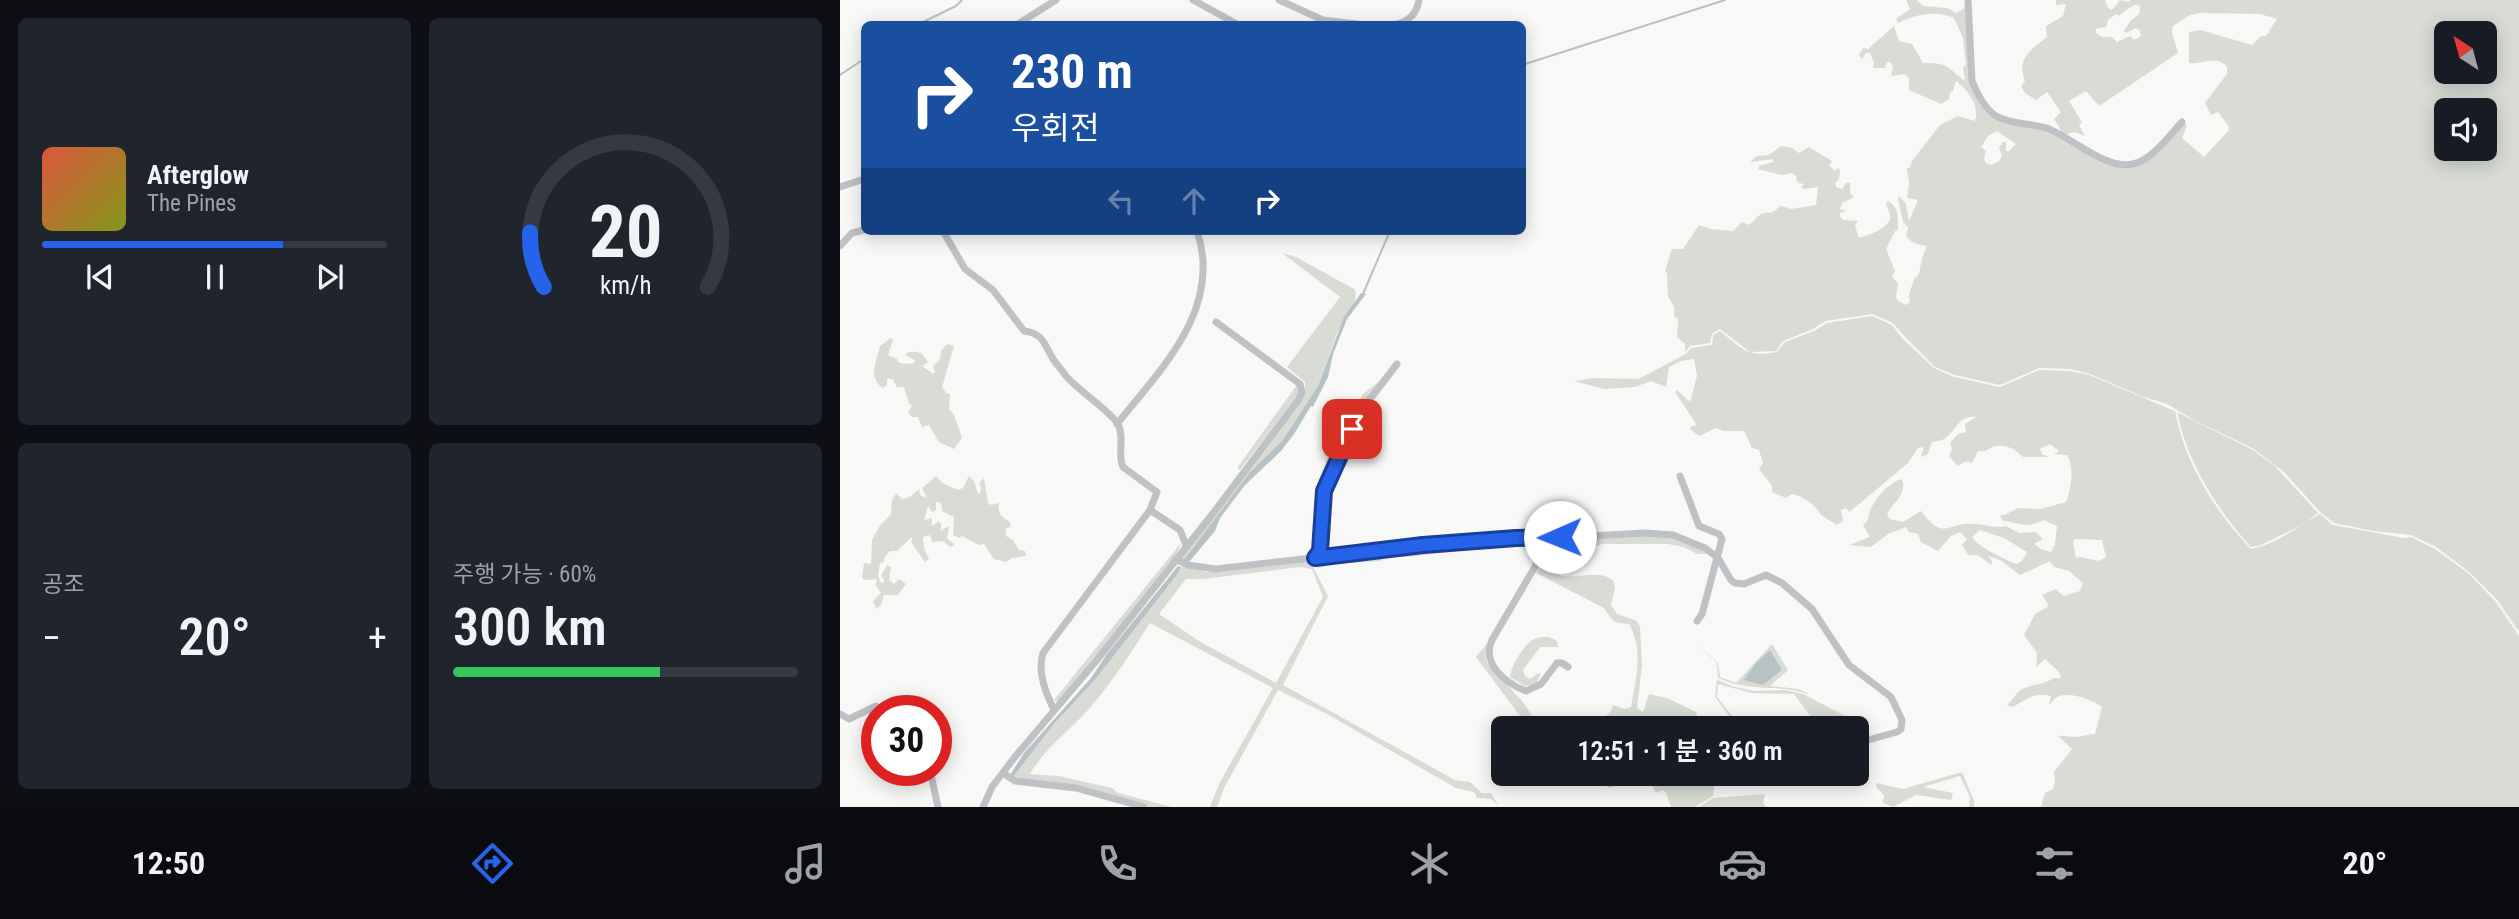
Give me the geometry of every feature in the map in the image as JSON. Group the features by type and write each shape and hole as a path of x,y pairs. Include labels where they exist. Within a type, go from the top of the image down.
{"street":[{"path":"1023,21 1056,0"},
{"path":"1193,0 1228,21"},
{"path":"1279,0 1323,20 1332,21"},
{"path":"1406,21 1416,12 1419,0"},
{"path":"1968,0 1972,80 1976,92 1995,115 2046,128 2118,165 2132,165 2143,161 2182,122"},
{"path":"840,187 861,180"},
{"path":"840,246 852,233 861,231"},
{"path":"945,235 965,269 993,290 1024,331 1038,334 1042,338 1054,361 1074,386 1117,424 1121,435 1123,467 1157,492 1150,510 1043,653 1043,687 1054,710"},
{"path":"1117,424 1182,340 1198,306 1202,294 1203,273 1202,246 1198,235"},
{"path":"983,807 992,787 1007,776 1054,710 1181,562 1186,545 1270,439 1302,393 1300,384 1216,322"},
{"path":"1315,558 1320,551 1324,491 1341,449 1364,407 1397,364"},
{"path":"1679,476 1699,526 1719,534 1722,539 1698,621"},
{"path":"1150,510 1180,530 1186,545"},
{"path":"1181,562 1216,569 1423,545 1516,538 1660,533 1695,542 1718,558 1735,583 1744,584 1766,575 1782,583 1812,609 1844,659 1855,671 1891,697 1902,720 1901,729 1869,740"},
{"path":"1539,539 1543,553 1492,640 1489,660 1493,668 1525,691 1541,684 1557,663 1568,667"},
{"path":"840,714 849,719 861,713"},
{"path":"1007,776 1076,789 1144,807"},
{"path":"933,786 938,807"}],"shaded area":[{"path":"1906,0 1917,0 1923,6 1947,8 1956,13 1967,7 1971,81 1990,112 2046,129 2105,162 2143,162 2183,123 2187,126 2182,138 2204,157 2229,130 2218,112 2211,115 2205,103 2227,74 2227,67 2218,61 2189,63 2189,32 2200,30 2252,45 2261,36 2266,36 2277,19 2260,14 2190,15 2173,26 2172,33 2178,53 2099,106 2086,91 2069,101 2082,122 2079,125 2085,136 2075,132 2064,135 2054,119 2061,112 2047,92 2036,100 2025,93 2021,86 2025,81 2022,66 2027,55 2047,37 2046,26 2063,16 2066,4 2056,5 2056,0 2105,0 2108,8 2112,10 2120,0 2519,0 2519,632 2498,601 2469,572 2436,547 2411,535 2334,523 2320,512 2284,472 2254,449 2167,404 2090,374 2070,369 2039,368 2000,385 1955,375 1935,367 1893,323 1872,314 1826,321 1783,341 1776,351 1750,352 1720,329 1712,334 1710,343 1690,346 1685,353 1685,344 1677,337 1678,319 1674,316 1674,307 1668,296 1665,271 1672,249 1683,249 1699,225 1733,231 1742,222 1749,225 1761,214 1771,213 1781,206 1791,209 1816,205 1818,187 1804,189 1801,187 1804,184 1799,183 1797,176 1792,173 1782,175 1758,169 1759,166 1773,162 1773,159 1750,162 1757,156 1769,155 1781,146 1792,148 1799,153 1809,147 1832,161 1829,165 1835,171 1838,168 1840,170 1836,187 1842,189 1846,183 1850,183 1850,193 1854,197 1842,203 1840,209 1847,211 1840,213 1840,216 1843,220 1858,221 1855,226 1859,238 1885,226 1891,218 1886,203 1889,201 1893,205 1898,215 1898,230 1886,249 1895,271 1892,277 1898,283 1896,297 1906,305 1910,302 1909,295 1914,279 1919,274 1927,246 1915,243 1906,236 1908,227 1903,222 1898,198 1899,196 1906,204 1909,221 1918,200 1907,198 1907,168 1910,168 1912,161 1940,125 1958,116 1975,121 1976,110 1972,99 1956,81 1949,99 1941,104 1909,90 1909,78 1905,74 1891,76 1893,66 1890,62 1887,62 1885,68 1873,68 1870,53 1866,53 1862,59 1859,55 1863,48 1868,49 1894,26 1899,41 1912,44 1923,63 1943,65 1965,81 1963,38 1954,18 1926,14 1898,23 1896,19 1910,9","holes":["2135,5 2140,6 2139,14 2124,31 2126,33 2136,28 2140,30 2141,36 2134,40 2130,36 2117,42 2112,37 2102,37 2096,33 2096,29 2106,27 2108,20 2116,14 2119,16","1997,131 2016,144 2006,151 2006,142 2003,142 1999,148 2002,156 1991,165 1986,163 1986,151 1981,147 1988,136"]},
{"path":"1282,253 1296,257 1354,289 1355,301 1337,333 1318,386 1282,441 1250,472 1183,561 1181,558 1305,393 1305,382 1287,367 1340,297"},
{"path":"1361,293 1366,294 1347,319 1333,354 1328,377 1313,407 1311,406 1281,451 1245,485 1220,518 1215,531 1189,562 1183,561 1250,472 1282,441 1318,386 1344,317"},
{"path":"1872,316 1892,325 1934,368 1954,377 2000,387 2039,370 2070,371 2089,375 2175,411 2179,430 2203,485 2225,519 2251,549 2278,539 2320,514 2333,525 2411,537 2435,549 2468,573 2496,602 2519,636 2519,807 2041,807 2045,793 2053,789 2054,772 2072,749 2058,736 2095,734 2102,707 2087,699 2068,695 2057,697 2049,705 2051,696 2040,695 2013,707 2007,705 2022,689 2061,678 2059,672 2045,659 2036,667 2037,653 2024,635 2035,614 2049,606 2042,595 2056,589 2063,596 2080,591 2083,583 2069,571 2054,567 2050,561 2020,575 2000,560 1988,556 1992,561 1991,565 1978,555 1968,555 1962,545 1967,539 1960,532 1951,536 1938,551 1921,542 1918,534 1909,532 1906,527 1888,534 1871,547 1849,545 1870,537 1863,525 1868,520 1872,506 1887,487 1902,479 1901,494 1887,514 1890,519 1903,522 1921,511 1929,521 1941,528 1965,524 2006,526 2019,533 2035,532 2043,539 2034,544 2051,552 2057,526 2044,520 2027,525 2003,521 2000,515 2018,508 2040,509 2066,502 2072,472 2067,455 2054,454 2059,451 2050,444 2040,449 2042,454 2049,457 2023,457 2010,447 2000,446 1978,451 1972,463 1966,461 1958,466 1949,456 1952,449 1950,443 1958,434 1966,432 1965,424 1976,417 1970,417 1944,439 1932,442 1928,454 1923,457 1921,455 1924,447 1918,448 1908,463 1852,510 1841,510 1843,521 1837,525 1821,515 1813,504 1800,497 1792,494 1786,498 1772,492 1772,486 1759,469 1763,463 1759,450 1752,448 1744,431 1723,431 1716,428 1699,436 1691,430 1690,427 1696,425 1695,422 1675,392 1677,390 1690,402 1697,376 1694,359 1669,367 1666,387 1651,381 1635,387 1604,389 1574,381 1593,378 1638,379 1686,354 1691,348 1712,345 1713,335 1720,331 1745,350 1758,354 1777,352 1785,342 1827,323","holes":["1980,530 2004,538 2027,552 2022,561 2016,564 1980,545 1972,537","2075,539 2102,540 2106,557 2099,561 2076,558 2073,543"]},
{"path":"891,338 893,340 888,355 899,363 913,364 915,360 905,355 908,352 920,353 928,362 922,366 932,373 935,373 933,366 940,360 941,351 947,344 954,346 942,387 950,394 949,409 954,415 962,438 954,449 939,442 929,425 922,427 918,417 912,417 908,412 912,406 904,387 897,387 893,380 887,378 887,385 883,388 875,379 874,368 880,346"},
{"path":"1381,380 1321,492 1317,484 1329,454 1363,394"},
{"path":"1297,385 1300,392 1240,470 1237,468"},
{"path":"2177,412 2253,450 2275,466 2318,513 2304,524 2261,545 2251,547 2226,517 2205,484 2188,449"},
{"path":"936,476 942,483 958,490 963,488 969,476 974,481 978,494 981,491 980,482 984,478 988,503 999,503 1002,517 1010,522 1011,526 1006,529 1006,536 1013,540 1019,550 1025,551 1026,556 1012,558 1006,562 994,559 984,544 979,545 962,536 959,538 953,535 954,517 942,511 941,503 936,502 936,510 932,512 928,506 924,520 932,518 932,526 939,521 941,531 948,526 947,538 955,545 950,547 943,541 932,542 930,535 923,537 929,559 925,562 911,542 913,536 897,551 890,551 884,558 885,561 880,563 880,582 884,583 881,576 887,565 891,567 889,580 894,584 899,579 906,584 898,595 884,595 881,605 876,609 873,601 881,593 875,584 876,579 862,578 864,563 871,564 872,540 891,514 892,500 896,493 902,499 910,497 919,489 920,495 927,498 922,488"},
{"path":"1653,535 1678,539 1710,554 1697,554 1684,547 1668,544 1602,544 1584,551 1571,551 1566,556 1547,553 1545,543 1547,541"},
{"path":"1181,543 1177,553 1072,687 1058,702 1054,700"},
{"path":"1467,545 1467,550 1382,557 1381,561 1317,568 1317,561"},
{"path":"1310,561 1328,596 1283,685 1455,780 1470,782 1482,793 1491,793 1499,806 1491,799 1477,798 1474,792 1456,788 1327,714 1278,690 1224,788 1217,807 1210,807 1219,784 1273,688 1150,623 1097,699 1050,748 1030,774 1059,776 1112,788 1118,793 1172,807 1150,807 1013,777 1054,724 1094,681 1181,567 1221,572","holes":["1300,567 1312,569 1323,597 1276,683 1199,641 1159,614 1186,579"]},
{"path":"1541,565 1562,576 1601,575 1613,580 1615,588 1611,605 1617,614 1637,621 1640,627 1642,665 1637,708 1643,712 1649,694 1667,698 1696,712 1697,716 1606,716 1613,705 1625,709 1631,707 1638,654 1634,634 1629,624 1614,620 1604,608 1536,573"},
{"path":"1178,566 1181,567 1178,573 1094,681 1054,724 1013,777 1010,775 1024,753 1091,678"},
{"path":"1549,637 1557,641 1558,647 1540,647 1523,670 1525,676 1530,679 1539,673 1541,675 1535,684 1525,686 1510,677 1515,663 1528,644 1535,639"},
{"path":"1490,640 1485,653 1487,663 1523,702 1532,716 1520,716 1476,657"},
{"path":"1695,642 1718,663 1720,677 1736,683 1772,644 1788,670 1770,686 1799,689 1810,695 1787,689 1730,683 1718,678 1717,663"},
{"path":"1770,650 1782,670 1763,685 1744,680 1756,663"},
{"path":"1717,680 1754,691 1784,690 1803,694 1845,716 1810,716 1794,694 1752,693 1718,684 1717,697 1732,716 1729,716 1715,697"},
{"path":"1962,772 1974,807 1969,807 1970,797 1960,776 1923,787 1953,793 1951,800 1916,795 1893,807 1883,803 1884,795 1876,787 1876,783 1903,789"},
{"path":"1652,786 1714,786 1713,796 1695,807 1671,807 1666,792 1662,790 1656,793"},
{"path":"1765,794 1763,802 1766,807 1699,807 1713,798"}],"waterway":[{"path":"925,21 956,6 962,0"},
{"path":"1526,64 1725,0"},
{"path":"840,75 861,61"},
{"path":"1363,294 1388,235"}],"route":[{"path":"1352,429 1324,491 1320,551 1315,558 1423,545 1560,537"}]}
